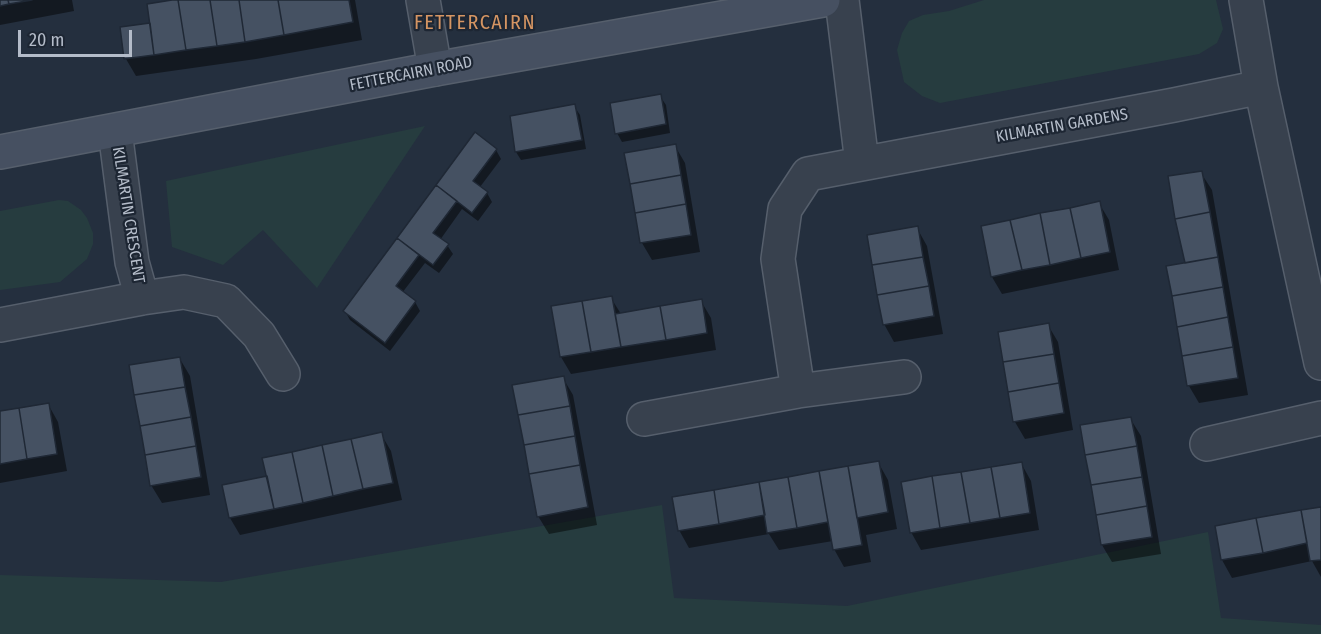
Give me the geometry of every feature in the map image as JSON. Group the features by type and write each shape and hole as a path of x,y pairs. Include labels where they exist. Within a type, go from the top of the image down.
{"street":[{"path":"423,0 435,69"},
{"name":"FETTERCAIRN ROAD","path":"0,152 435,69 823,0"},
{"path":"842,0 862,163"},
{"path":"1246,0 1261,87 1321,363"},
{"name":"KILMARTIN GARDENS","path":"798,391 778,259 785,209 808,174 1261,87"},
{"name":"KILMARTIN CRESCENT","path":"115,131 132,262 142,298"},
{"name":"KILMARTIN CRESCENT","path":"0,324 184,292 226,301 259,335 283,374"},
{"path":"644,419 798,391 904,377"},
{"path":"1207,444 1321,418"}],"green space":[{"path":"984,0 1216,0 1223,29 1217,43 1199,54 940,103 922,96 904,82 897,50 902,33 909,21 923,15 949,11"},
{"path":"425,126 317,288 263,230 223,265 172,247 166,181"},
{"path":"59,200 68,201 81,210 87,218 93,233 93,244 87,259 60,282 0,290 0,211"},
{"path":"662,505 674,598 847,606 1208,532 1221,618 1321,625 1321,634 0,634 0,575 221,582"}],"building":[{"path":"0,0 8,0 9,4 0,6"},
{"path":"8,0 32,0 9,4"},
{"path":"178,0 186,50 154,55 147,4"},
{"path":"178,0 210,0 217,46 186,50"},
{"path":"210,0 239,0 245,42 217,46"},
{"path":"239,0 278,0 284,35 245,42"},
{"path":"278,0 349,0 353,22 284,35"},
{"path":"150,23 154,55 124,59 120,27"},
{"path":"661,94 666,124 615,134 610,103"},
{"path":"575,104 582,140 515,152 510,116"},
{"path":"475,132 497,149 473,181 488,192 472,213 436,185"},
{"path":"676,144 681,175 630,184 624,153"},
{"path":"1202,171 1210,212 1175,219 1168,176"},
{"path":"681,175 686,204 635,213 630,184"},
{"path":"436,185 457,201 433,233 449,244 433,265 397,238"},
{"path":"1100,201 1110,252 1081,258 1070,208"},
{"path":"686,204 691,235 640,243 635,213"},
{"path":"1070,208 1081,258 1050,265 1040,213"},
{"path":"1210,212 1218,257 1185,263 1175,219"},
{"path":"1040,213 1050,265 1022,270 1010,220"},
{"path":"1010,220 1022,270 991,277 981,226"},
{"path":"918,226 923,257 872,265 867,235"},
{"path":"397,238 419,255 396,286 416,301 385,343 343,311"},
{"path":"923,257 929,286 877,295 872,265"},
{"path":"1218,257 1223,287 1172,296 1166,266"},
{"path":"929,286 934,316 883,325 877,295"},
{"path":"1223,287 1228,317 1177,327 1172,296"},
{"path":"612,296 621,347 591,352 582,301"},
{"path":"702,299 707,333 666,340 660,306"},
{"path":"582,301 591,352 560,357 551,306"},
{"path":"660,306 666,340 621,347 615,314"},
{"path":"1228,317 1233,347 1182,356 1177,327"},
{"path":"1049,323 1054,354 1003,362 998,332"},
{"path":"1233,347 1238,378 1187,386 1182,356"},
{"path":"1054,354 1059,383 1008,392 1003,362"},
{"path":"180,357 185,387 134,395 129,365"},
{"path":"564,376 570,406 518,415 512,385"},
{"path":"1059,383 1064,413 1013,422 1008,392"},
{"path":"185,387 191,417 140,426 134,395"},
{"path":"49,403 57,454 27,459 19,408"},
{"path":"570,406 575,436 524,445 518,415"},
{"path":"19,408 27,459 0,464 0,411"},
{"path":"191,417 196,446 145,455 140,426"},
{"path":"1131,417 1137,446 1085,455 1080,425"},
{"path":"382,432 393,483 363,489 351,439"},
{"path":"575,436 580,465 529,474 524,445"},
{"path":"351,439 363,489 333,496 322,445"},
{"path":"322,445 333,496 303,503 292,452"},
{"path":"196,446 201,477 150,486 145,455"},
{"path":"1137,446 1142,477 1091,485 1085,455"},
{"path":"292,452 303,503 274,509 262,458"},
{"path":"879,461 888,512 857,518 848,466"},
{"path":"1022,462 1030,513 1000,518 991,467"},
{"path":"580,465 588,507 537,517 529,474"},
{"path":"848,466 862,545 833,550 819,471"},
{"path":"991,467 1000,518 970,523 961,472"},
{"path":"819,471 828,522 797,528 788,477"},
{"path":"961,472 970,523 940,528 932,476"},
{"path":"267,476 274,509 229,518 222,485"},
{"path":"932,476 940,528 910,533 901,482"},
{"path":"788,477 797,528 767,533 759,482"},
{"path":"1142,477 1147,506 1096,515 1091,485"},
{"path":"759,482 765,515 719,524 714,490"},
{"path":"714,490 719,524 678,531 672,497"},
{"path":"1147,506 1152,537 1101,545 1096,515"},
{"path":"1321,507 1321,560 1310,561 1301,510"},
{"path":"1301,510 1307,543 1263,553 1256,518"},
{"path":"1256,518 1263,553 1221,560 1215,526"}],"district":[{"name":"FETTERCAIRN","path":"475,23"}]}
